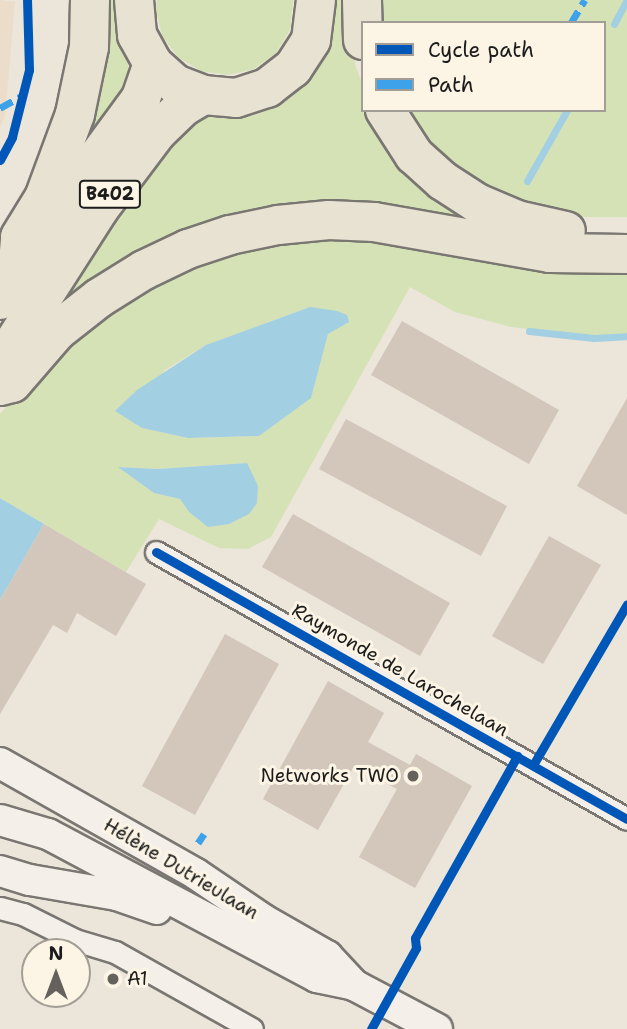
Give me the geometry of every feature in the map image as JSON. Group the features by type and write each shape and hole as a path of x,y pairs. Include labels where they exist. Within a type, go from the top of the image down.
{"highway":[{"path":"8,287 20,237 44,198 75,114 89,47 90,0"},
{"path":"134,0 137,35 153,64 176,83 203,95 236,97 267,88 293,68 311,40 316,0"},
{"path":"362,0 363,21"},
{"name":"B402","path":"8,287 141,98 153,64"},
{"name":"B402","path":"0,364 99,209 157,132 183,107 203,95"},
{"path":"386,112 414,155 443,181 477,203 516,220 555,230 627,233"},
{"path":"0,386 12,383 57,331 99,298 144,270 209,242 278,225 329,220 374,222 550,253 627,254"}],"street":[{"name":"Raymonde de Larochelaan","path":"156,552 627,819"},
{"name":"Hélène Dutrieulaan","path":"0,763 196,874 264,920 327,956 354,985"},
{"name":"Hélène Dutrieulaan","path":"0,820 47,834 317,977 354,985 437,1029"},
{"path":"0,872 117,895 151,906 186,923 213,922"},
{"path":"0,908 23,914 75,940 115,952 252,1029"}],"shaded area":[{"path":"0,0 15,2 5,116 0,127"}],"green space":[{"path":"99,0 119,0 128,56 128,82 113,116 57,191"},
{"path":"157,0 293,0 290,30 276,53 254,69 228,75 201,71 178,57 162,36 156,10"},
{"path":"335,0 352,0 355,64 361,80 361,112 374,112 510,230 244,220 29,349 130,194 184,127 201,117 240,117 267,109 300,88 318,67 333,31"},
{"path":"379,0 627,0 627,217 567,217 523,207 446,164 404,112 606,112 606,21 377,21"},
{"path":"329,233 627,267 627,335 593,337 511,327 455,312 410,287 271,537 248,549 219,548 159,519 126,572 0,498 0,414 66,341 193,261","holes":["310,307 348,322 328,334 311,397 259,436 188,438 142,428 136,424 165,370 206,345","247,463 189,512 180,499 154,493 119,467 158,469"]}],"water":[{"path":"310,307 337,311 347,315 349,322 328,334 311,398 259,436 188,438 142,428 115,411 137,390 206,345"},
{"path":"247,463 258,486 257,503 249,514 229,524 208,527 189,512 180,499 154,493 118,467 158,469"},
{"path":"0,498 44,524 0,600"}],"building":[{"path":"402,321 559,410 529,464 371,375"},
{"path":"627,398 627,515 577,486"},
{"path":"346,419 507,506 481,556 319,469"},
{"path":"293,514 450,603 420,656 262,567"},
{"path":"44,524 146,584 116,636 77,613 67,633 53,625 0,714 0,600"},
{"path":"549,536 601,565 543,664 492,636"},
{"path":"225,634 279,664 195,815 142,786"},
{"name":"Networks TWO","path":"328,681 384,713 368,742 410,765 416,754 472,786 415,888 359,857 397,789 354,766 318,830 263,799"}],"waterway":[{"path":"614,24 627,0"},
{"path":"527,181 566,112"},
{"path":"529,331 594,338 627,336"}],"marked path":[{"path":"572,21 585,0"},
{"path":"0,108 22,96"},
{"path":"198,843 204,834"}],"cycle path":[{"path":"0,160 12,137 29,70 27,0"},
{"path":"156,552 627,819"},
{"path":"533,765 627,604"},
{"path":"371,1029 416,948 415,938 517,756"}],"place":[{"name":"Networks TWO","path":"413,776"},
{"name":"A1","path":"113,979"}]}
